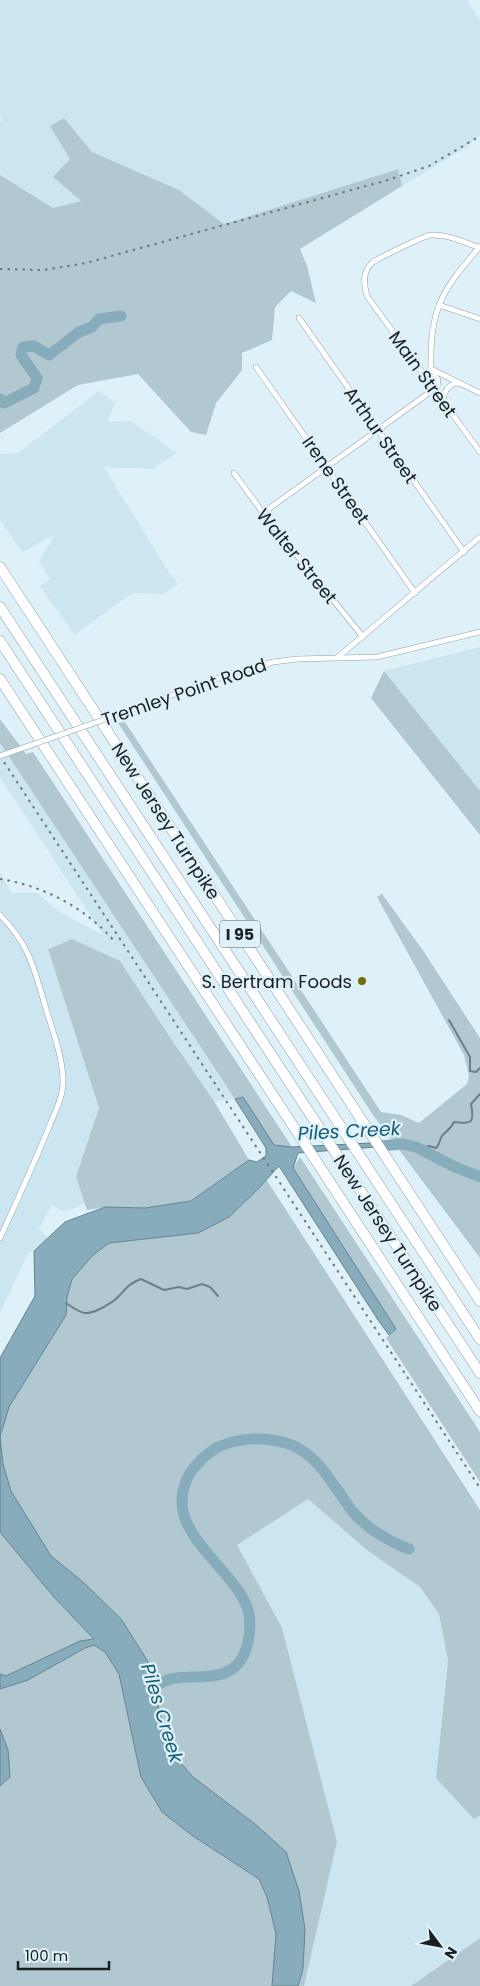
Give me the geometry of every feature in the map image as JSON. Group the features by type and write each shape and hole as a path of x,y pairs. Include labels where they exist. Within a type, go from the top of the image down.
{"highway":[{"name":"New Jersey Turnpike","path":"0,568 480,1301"},
{"name":"New Jersey Turnpike","path":"0,607 480,1339"},
{"name":"New Jersey Turnpike","path":"0,641 480,1373"},
{"name":"New Jersey Turnpike","path":"0,678 480,1411"}],"street":[{"name":"Main Street","path":"480,247 443,235 428,235 372,263 366,272 363,283 367,296 444,405 480,452"},
{"path":"263,514 432,388 432,335 439,305 458,273 480,247"},
{"path":"439,305 480,319"},
{"name":"Arthur Street","path":"299,318 464,552"},
{"name":"Irene Street","path":"256,367 416,593"},
{"path":"431,369 480,393"},
{"path":"444,405 445,391 454,384 461,383"},
{"path":"475,446 480,441"},
{"name":"Walter Street","path":"234,473 263,514 363,637"},
{"path":"338,657 480,537"},
{"name":"Tremley Point Road","path":"0,756 230,674 266,664 297,658 338,657 366,659 480,632"},
{"path":"0,915 14,930 33,962 61,1060 63,1082 59,1103 0,1238"}],"shaded area":[{"path":"0,0 467,0 480,20 480,135 467,147 402,186 397,169 224,224 179,190 92,152 64,118 51,126 70,159 81,201 53,208 0,175 0,123 2,118 0,116"},
{"path":"64,118 92,152 179,190 224,224 398,169 402,186 300,249 307,266 316,303 291,291 275,307 272,340 242,353 242,370 216,403 206,435 191,432 138,374 78,385 0,433 0,175 53,208 81,201 53,177 70,159 50,126"},
{"path":"99,391 115,403 107,422 131,421 177,453 152,469 104,467 166,568 178,584 164,594 132,593 75,635 40,586 50,580 39,561 55,535 22,552 0,520 0,454 18,453"},
{"path":"480,647 480,791 384,671"},
{"path":"384,671 480,791 480,835 371,698"},
{"path":"0,719 26,754 33,752 292,1147 273,1145 243,1097 235,1099 0,743"},
{"path":"125,722 381,1112 401,1115 419,1123 467,1084 469,1076 464,1055 377,897 382,894 424,952 480,1038 480,1258 373,1115 118,723"},
{"path":"0,743 235,1099 214,1101 173,1042 93,949 72,939 48,948 99,1108 76,1177 85,1203 73,1209 62,1211 52,1205 39,1228 48,1238 27,1255 0,1313 0,873 12,893 37,893 61,913 103,935 0,777"},
{"path":"72,939 120,961 214,1101 249,1160 191,1201 145,1208 105,1207 87,1210 76,1177 99,1108 48,949"},
{"path":"243,1097 274,1145 292,1147 390,1142 397,1149 389,1146 298,1153 293,1168 396,1329 389,1335 279,1166 229,1217 198,1233 109,1243 93,1255 72,1279 67,1297 66,1315 9,1407 0,1437 0,1358 35,1296 34,1251 65,1222 105,1207 145,1208 191,1201 249,1160 257,1162 266,1156 266,1148 235,1099"},
{"path":"300,1157 480,1432 480,1482 386,1338 396,1329 293,1168"},
{"path":"266,1179 480,1510 480,1815 474,1819 436,1778 448,1661 439,1614 420,1587 368,1551 308,1499 237,1545 282,1628 337,1842 304,1986 298,1986 303,1969 286,1852 255,1824 193,1777 179,1761 162,1722 147,1660 121,1619 83,1582 51,1556 11,1491 3,1464 0,1437 9,1407 66,1315 67,1297 72,1279 93,1255 109,1243 198,1233 229,1217"},
{"path":"0,1437 3,1464 11,1491 51,1556 83,1582 121,1619 147,1660 162,1722 179,1761 193,1777 255,1824 286,1852 299,1891 305,1929 303,1969 298,1986 272,1986 276,1934 267,1897 259,1879 193,1836 162,1812 141,1777 119,1674 105,1652 94,1645 85,1648 28,1680 0,1689 0,1674 6,1676 80,1641 94,1639 53,1596 0,1532"},
{"path":"308,1499 368,1551 420,1587 439,1614 448,1662 436,1778 474,1818 480,1815 480,1938 411,1986 304,1986 337,1842 237,1545"},
{"path":"0,1532 53,1596 94,1639 80,1641 6,1676 0,1674"},
{"path":"94,1645 105,1652 119,1674 141,1777 162,1812 193,1836 259,1879 267,1897 276,1934 272,1986 0,1986 0,1786 10,1777 8,1750 0,1729 0,1689 28,1680 85,1648"},
{"path":"0,1729 8,1750 10,1777 0,1786"},
{"path":"480,1938 480,1986 411,1986"}],"waterway":[{"path":"0,399 4,403 34,388 37,378 21,355 23,347 34,346 49,355 79,332 92,327 99,319 121,316"},
{"path":"449,1020 470,1057 470,1071 476,1072 480,1068"},
{"path":"420,1149 429,1146 436,1148 442,1136 454,1122 464,1123 470,1121 472,1119 471,1104 480,1094"},
{"name":"Piles Creek","path":"379,1146 403,1144 416,1147 455,1167 480,1177"},
{"path":"66,1303 80,1312 92,1312 112,1302 130,1285 141,1279 164,1290 179,1287 187,1289 202,1284 210,1287 218,1296"},
{"path":"143,1696 167,1680 215,1676 233,1669 240,1662 247,1647 250,1624 247,1607 239,1592 193,1534 185,1518 182,1502 189,1474 213,1450 231,1442 250,1439 280,1441 300,1449 326,1473 353,1512 365,1524 393,1542 409,1549"}],"railway":[{"path":"0,269 44,270 86,263 388,180 429,166 480,136"},
{"path":"0,756 480,1488"},
{"path":"0,879 33,887 64,901 92,920 116,943"}],"place":[{"name":"S. Bertram Foods","path":"362,981"}]}
